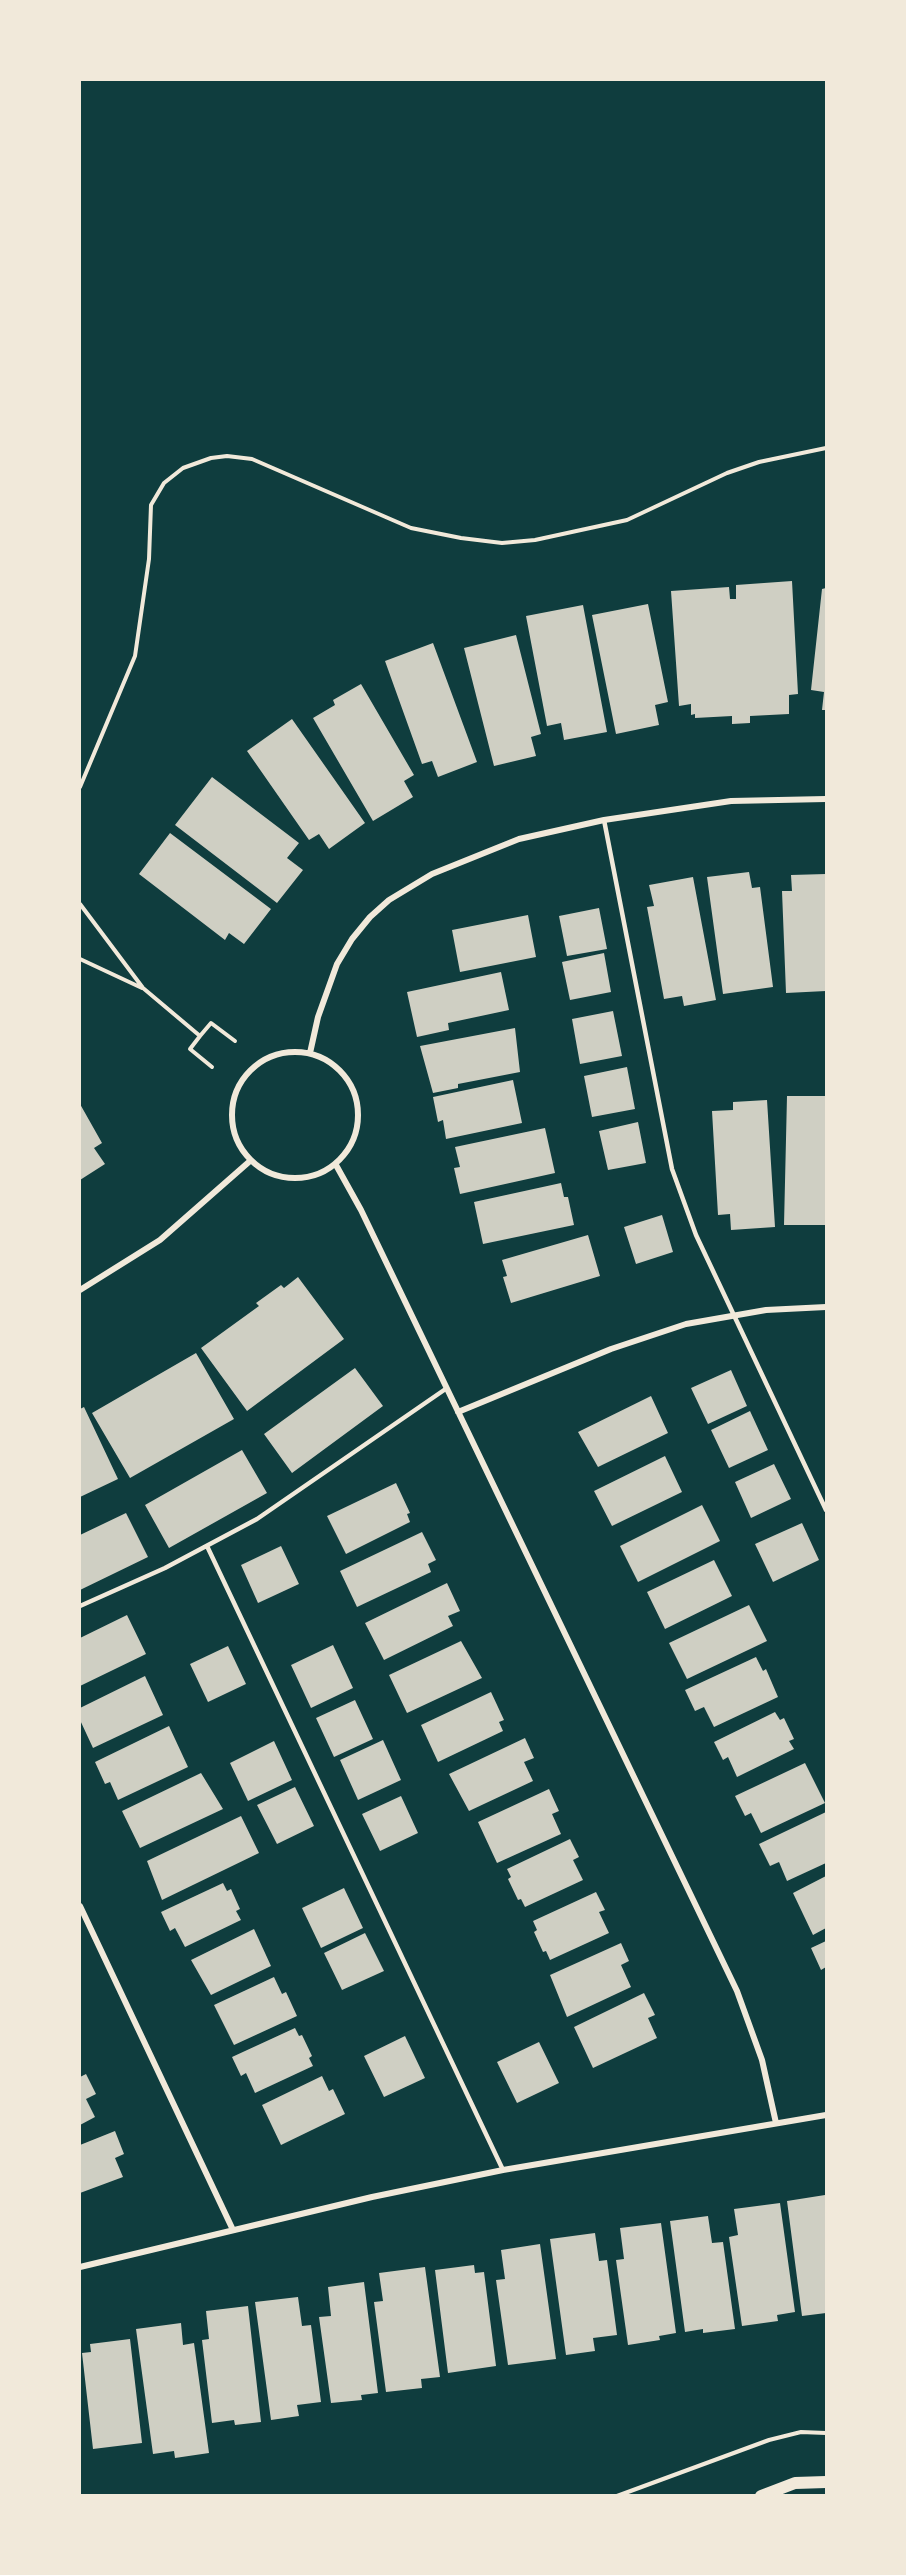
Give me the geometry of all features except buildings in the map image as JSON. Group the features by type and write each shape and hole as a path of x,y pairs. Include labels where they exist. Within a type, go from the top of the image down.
{"main road":[{"path":"761,2496 795,2483 826,2482"}],"street":[{"path":"310,1053 318,1017 337,964 370,917 389,900 432,873 490,849 548,831 604,820 730,801 826,799"},
{"path":"289,1051 310,1053 329,1061 344,1074 354,1091 359,1111 357,1131 349,1150 336,1165 320,1174 292,1179 265,1172 250,1161 238,1144 232,1124 232,1103 239,1084 252,1068 269,1057 289,1051"},
{"path":"80,1290 160,1240 250,1161"},
{"path":"336,1165 361,1210 737,1991 762,2060 776,2123"},
{"path":"459,1412 647,1336 686,1324 733,1314 826,1307"},
{"path":"80,1906 233,2230"},
{"path":"80,2267 372,2197 503,2170 826,2115"}],"lane":[{"path":"604,820 672,1169 693,1226 826,1510"},
{"path":"80,1606 165,1568 257,1519 447,1388"},
{"path":"207,1546 503,2170"}],"path":[{"path":"80,787 135,656 148,568 151,505 164,483 183,468 211,458 227,456 252,459 411,528 502,543 535,540 627,520 727,473 759,462 826,448"},
{"path":"80,904 143,988 200,1036"},
{"path":"80,958 143,988"},
{"path":"212,1067 190,1049 211,1023 235,1041"},
{"path":"617,2496 770,2440 801,2432 826,2433"}]}
